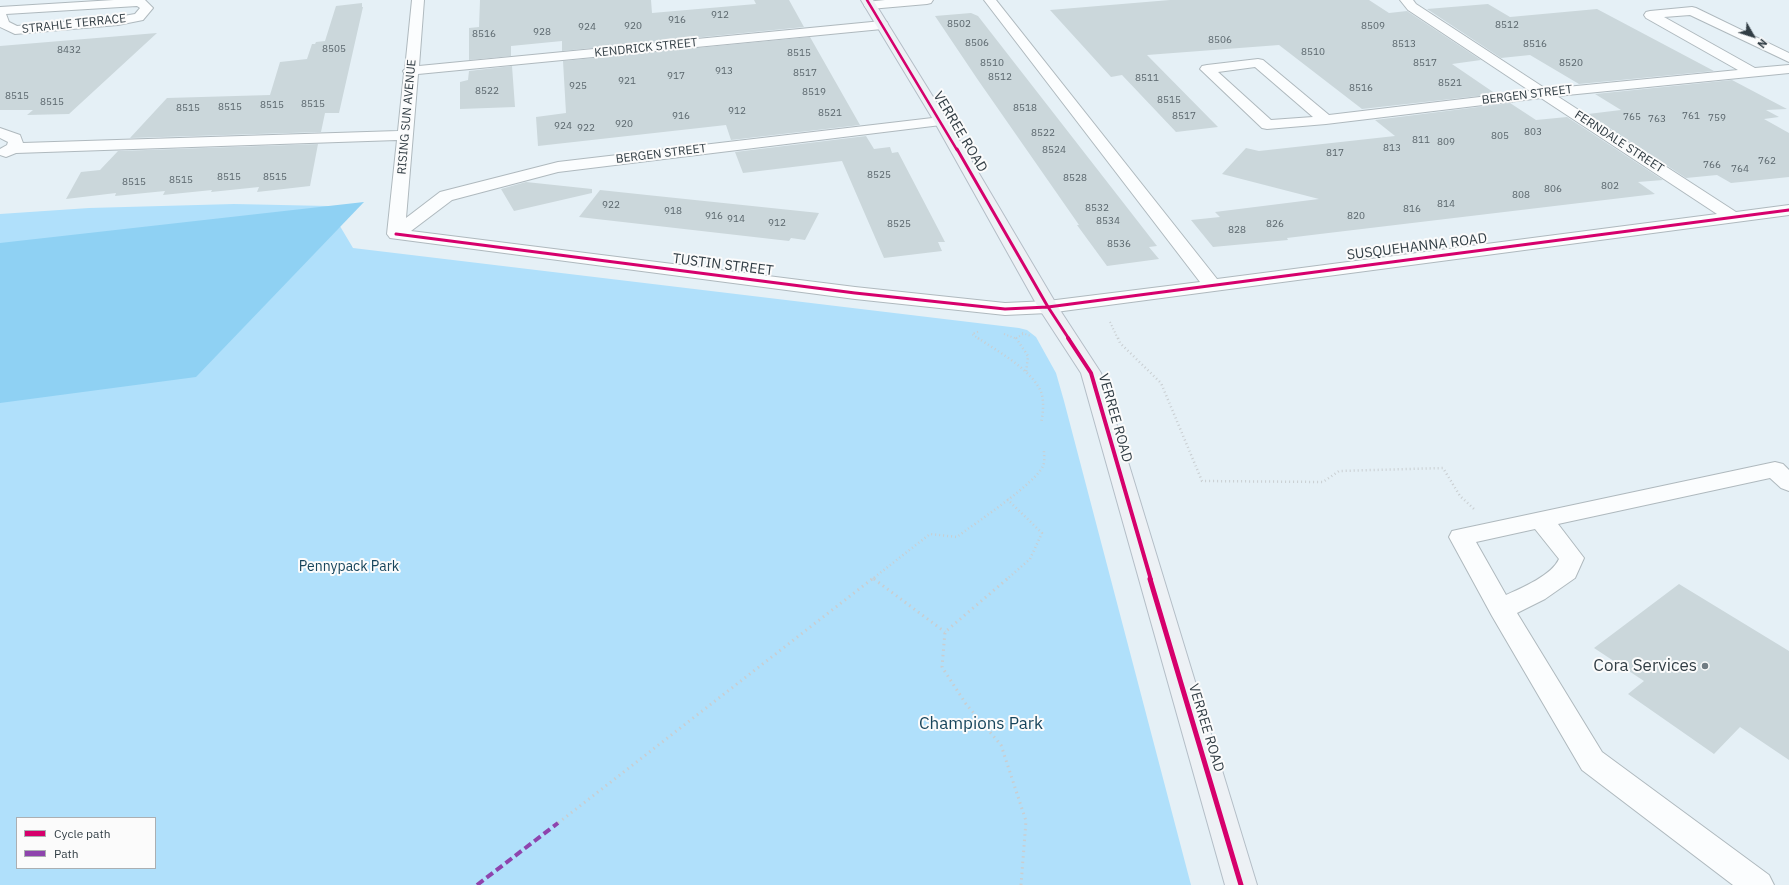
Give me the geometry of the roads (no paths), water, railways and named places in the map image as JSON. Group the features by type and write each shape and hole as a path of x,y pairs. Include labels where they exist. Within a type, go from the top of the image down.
{"main road":[{"name":"VERREE ROAD","path":"869,2 942,121 1048,307 1091,373 1242,885"}],"street":[{"name":"RISING SUN AVENUE","path":"396,234 406,135 410,71 418,0"},
{"path":"869,2 927,0"},
{"path":"990,0 1212,285"},
{"name":"FERNDALE STREET","path":"1406,0 1412,7 1732,217"},
{"name":"STRAHLE TERRACE","path":"0,10 140,2 147,8 139,17 118,21 15,30 4,24 0,14"},
{"path":"1754,73 1650,15 1692,11 1789,58"},
{"name":"KENDRICK STREET","path":"410,71 882,25"},
{"name":"BERGEN STREET","path":"1326,120 1258,64 1207,69 1266,124 1326,120 1545,93 1789,69"},
{"name":"BERGEN STREET","path":"396,234 446,196 558,167 942,121"},
{"path":"0,133 15,138 16,142 6,152"},
{"path":"6,152 406,135"},
{"name":"SUSQUEHANNA ROAD","path":"1048,307 1789,210"},
{"name":"TUSTIN STREET","path":"396,234 855,293 1005,309 1048,307"},
{"path":"1758,885 1592,761 1501,609 1461,537 1775,469 1789,483"},
{"path":"1501,609 1536,592 1566,572 1572,558 1540,520"}],"place":[{"name":"Cora Services","path":"1705,666"}],"park label":[{"name":"Pennypack Park","path":"349,567"},
{"name":"Champions Park","path":"981,724"}]}
